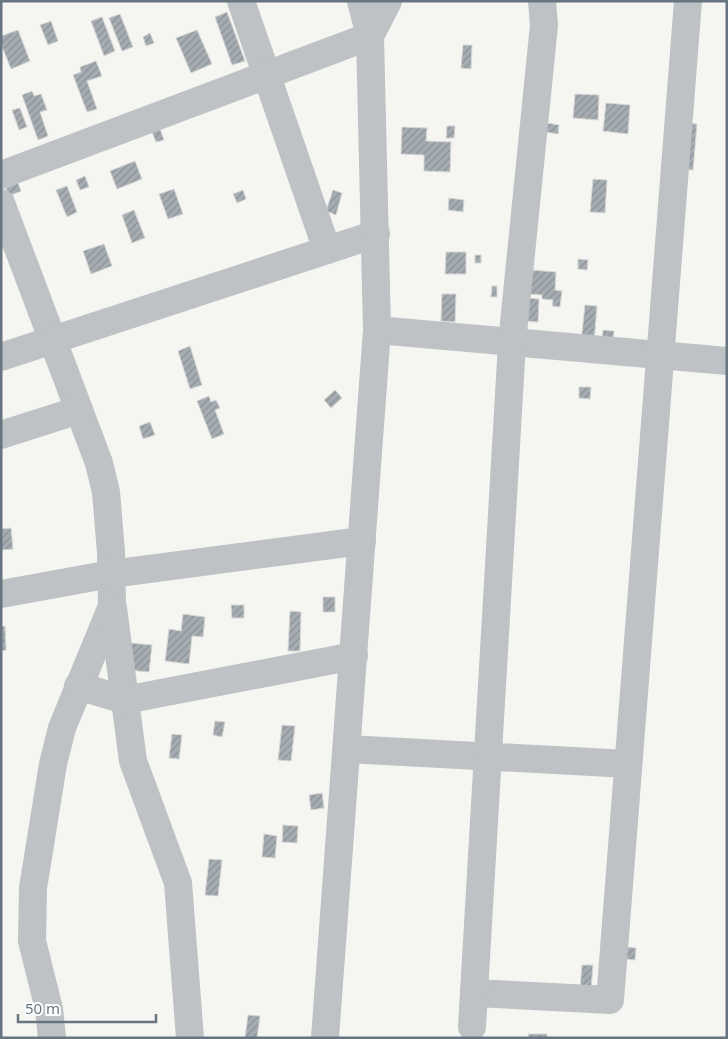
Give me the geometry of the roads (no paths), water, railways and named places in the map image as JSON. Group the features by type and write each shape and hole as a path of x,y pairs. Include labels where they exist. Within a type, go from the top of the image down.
{"street":[{"path":"241,1 328,250"},
{"path":"326,1038 377,330 370,36 361,1"},
{"path":"1,175 370,36 388,1"},
{"path":"472,1027 512,343 544,26 542,1"},
{"path":"474,993 610,1000 688,1"},
{"path":"1,203 99,463 106,492 111,552 112,606 133,761 178,883 190,1038"},
{"path":"1,357 376,234"},
{"path":"377,330 727,361"},
{"path":"1,435 79,410"},
{"path":"1,594 111,574 362,541"},
{"path":"52,1038 49,1009 32,942 33,888 52,764 78,686 112,606"},
{"path":"78,686 125,700 354,656"},
{"path":"347,749 628,764"}]}
